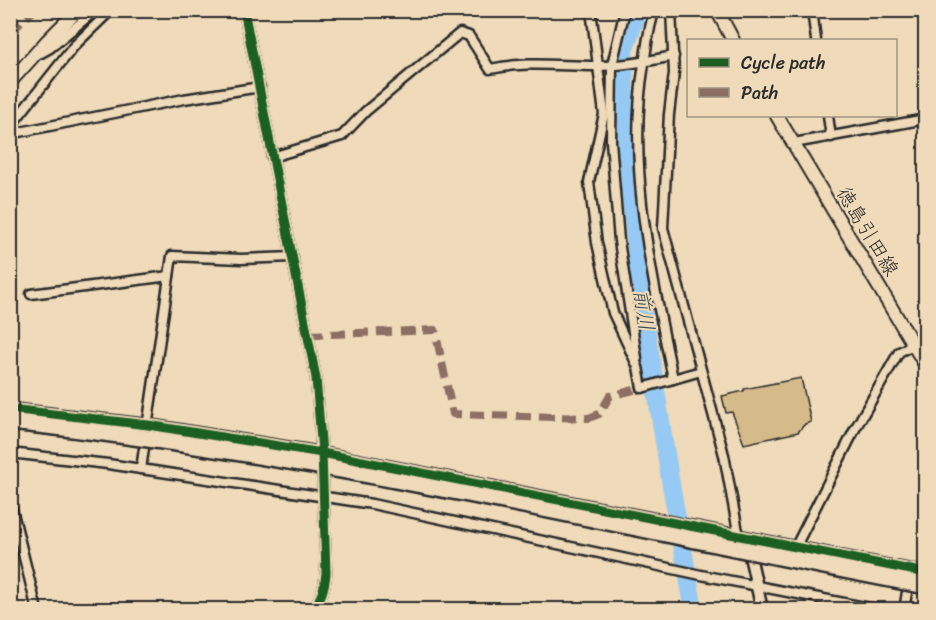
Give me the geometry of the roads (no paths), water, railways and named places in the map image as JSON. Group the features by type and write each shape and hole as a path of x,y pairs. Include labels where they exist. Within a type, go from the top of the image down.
{"highway":[{"path":"11,413 75,428 253,454 481,496 926,586"}],"main road":[{"path":"10,82 78,10"},
{"path":"717,10 733,39"},
{"name":"徳島引田線","path":"778,117 918,346 926,366"}],"street":[{"path":"32,57 50,48 96,10"},
{"path":"10,127 66,54 111,10"},
{"path":"244,10 316,378 324,496 325,588 312,609"},
{"path":"591,10 604,114 589,182 597,243 613,313 638,368"},
{"path":"625,10 610,97 619,241 638,368 643,388 701,371"},
{"path":"655,10 649,30 641,80 639,115 643,210 671,380"},
{"path":"671,10 674,74 669,114 663,228 724,455 742,537 762,608"},
{"path":"812,10 816,39"},
{"path":"272,156 342,136 366,111 460,33 469,36 490,69 515,64 598,66 643,63 674,56"},
{"path":"10,134 184,99 260,87"},
{"path":"828,117 831,137"},
{"path":"794,144 926,119"},
{"path":"141,469 172,256 241,259 293,256"},
{"path":"31,294 169,276"},
{"path":"795,548 855,429 898,352 918,346"},
{"path":"10,432 11,413 148,425 322,453 926,573"},
{"path":"10,453 141,469 324,496 442,518 701,575 880,609"},
{"path":"10,501 37,609"},
{"path":"904,609 911,570"}],"waterway":[{"name":"前川","path":"639,10 624,51 625,141 641,297 671,485 694,610"}]}
